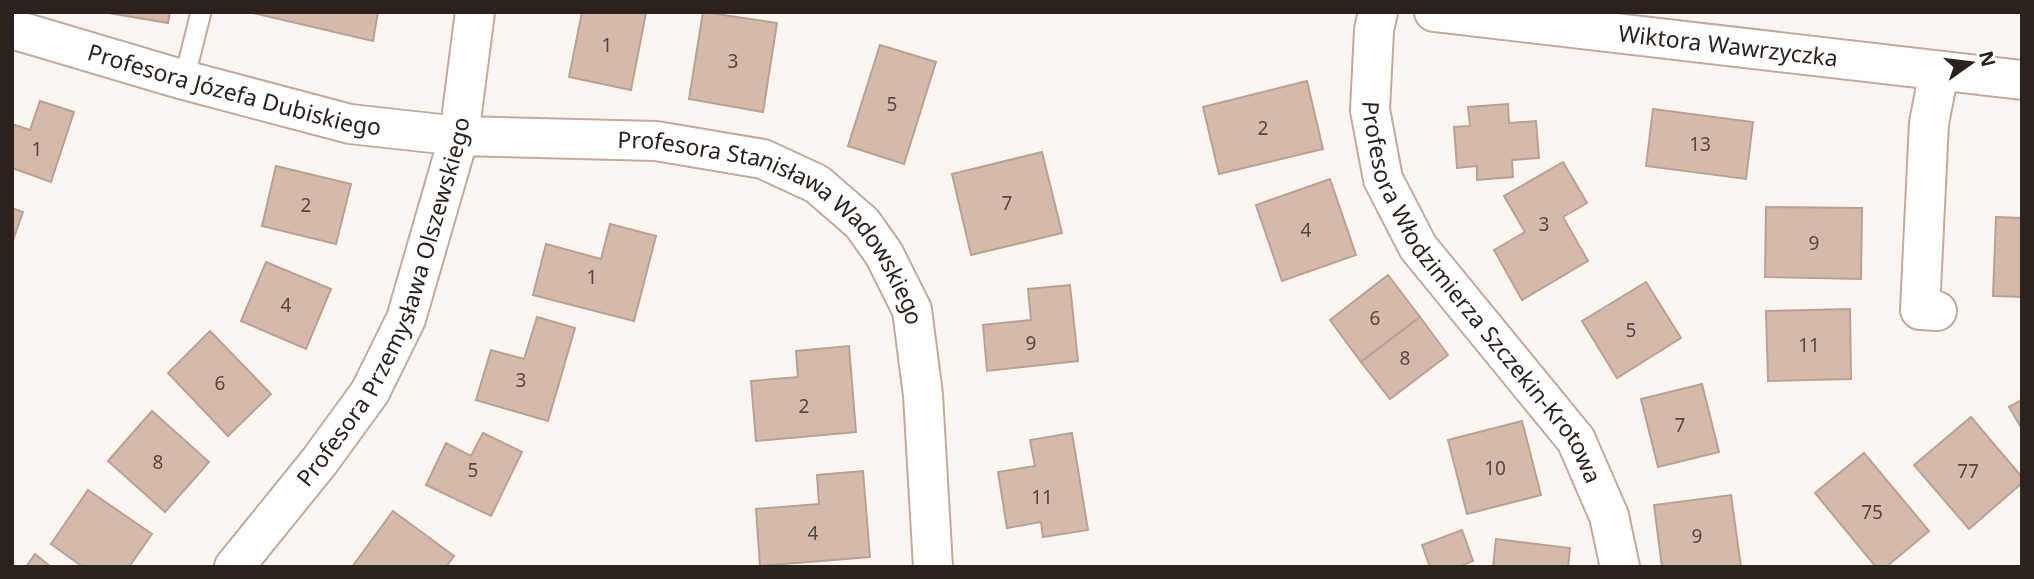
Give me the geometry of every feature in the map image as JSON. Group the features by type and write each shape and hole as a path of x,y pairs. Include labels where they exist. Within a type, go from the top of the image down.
{"street":[{"name":"Profesora Przemysława Olszewskiego","path":"233,567 319,462 370,392 405,319 459,136 475,12"},
{"name":"Profesora Włodzimierza Szczekin-Krotowa","path":"1378,12 1374,30 1370,110 1383,179 1418,247 1576,440 1609,516 1620,567"},
{"name":"Wiktora Wawrzyczka","path":"1434,12 2022,80"},
{"name":"Profesora Józefa Dubiskiego","path":"12,29 184,80 350,124 459,136"},
{"path":"1937,311 1920,310 1929,123 1939,72"},
{"name":"Profesora Stanisława Wadowskiego","path":"459,136 656,141 763,159 817,184 862,223 884,254 912,310 923,395 933,567"}],"lane":[{"path":"184,80 201,12"}],"building":[{"path":"103,12 170,12 168,23"},
{"path":"249,12 378,12 373,41"},
{"path":"582,12 646,13 631,90 569,77"},
{"path":"703,12 777,23 763,112 689,99"},
{"path":"880,45 936,62 904,164 848,146"},
{"path":"1307,81 1323,149 1219,174 1203,107"},
{"path":"40,101 74,112 51,182 12,168 12,124 30,130"},
{"path":"1508,104 1509,123 1536,121 1539,158 1512,160 1513,177 1477,180 1477,166 1457,168 1454,127 1470,126 1468,107"},
{"path":"1653,109 1753,122 1746,179 1646,166"},
{"path":"1042,152 1062,233 971,255 952,174"},
{"path":"1563,162 1587,203 1563,217 1588,261 1522,300 1494,250 1525,232 1504,196"},
{"path":"276,166 351,184 336,244 262,226"},
{"path":"1330,179 1356,255 1282,281 1256,205"},
{"path":"1766,207 1862,208 1861,279 1765,277"},
{"path":"12,208 23,212 12,243"},
{"path":"1996,217 2022,218 2022,297 1993,296"},
{"path":"610,224 656,236 634,321 533,295 546,244 601,259"},
{"path":"266,262 331,289 306,349 241,321"},
{"path":"1388,275 1420,317 1361,362 1330,320"},
{"path":"1646,282 1681,338 1617,378 1582,321"},
{"path":"1070,285 1078,361 987,371 983,325 1031,320 1028,289"},
{"path":"1850,309 1851,379 1768,381 1766,311"},
{"path":"537,317 575,328 548,421 476,400 491,350 524,359"},
{"path":"1420,317 1448,355 1390,399 1361,362"},
{"path":"210,331 271,394 228,436 168,373"},
{"path":"849,346 856,432 756,441 751,381 798,377 796,351"},
{"path":"1702,384 1719,452 1658,467 1641,399"},
{"path":"2022,400 2022,429 2009,407"},
{"path":"152,411 209,462 165,512 108,461"},
{"path":"1971,417 2022,477 2022,483 1969,529 1914,465"},
{"path":"1522,421 1541,495 1467,514 1448,440"},
{"path":"483,433 522,452 491,516 426,485 446,443 471,456"},
{"path":"1072,433 1088,530 1043,537 1041,522 1007,528 998,472 1035,466 1030,440"},
{"path":"1864,453 1929,531 1886,567 1876,567 1815,493"},
{"path":"863,471 870,557 760,566 756,509 819,504 817,475"},
{"path":"88,490 152,534 129,567 83,567 51,544"},
{"path":"1731,495 1741,567 1662,567 1654,505"},
{"path":"393,511 454,556 446,567 352,567"},
{"path":"1462,530 1473,561 1458,567 1430,567 1422,545"},
{"path":"1496,539 1570,548 1568,567 1493,567"},
{"path":"35,554 51,567 26,567"}]}
